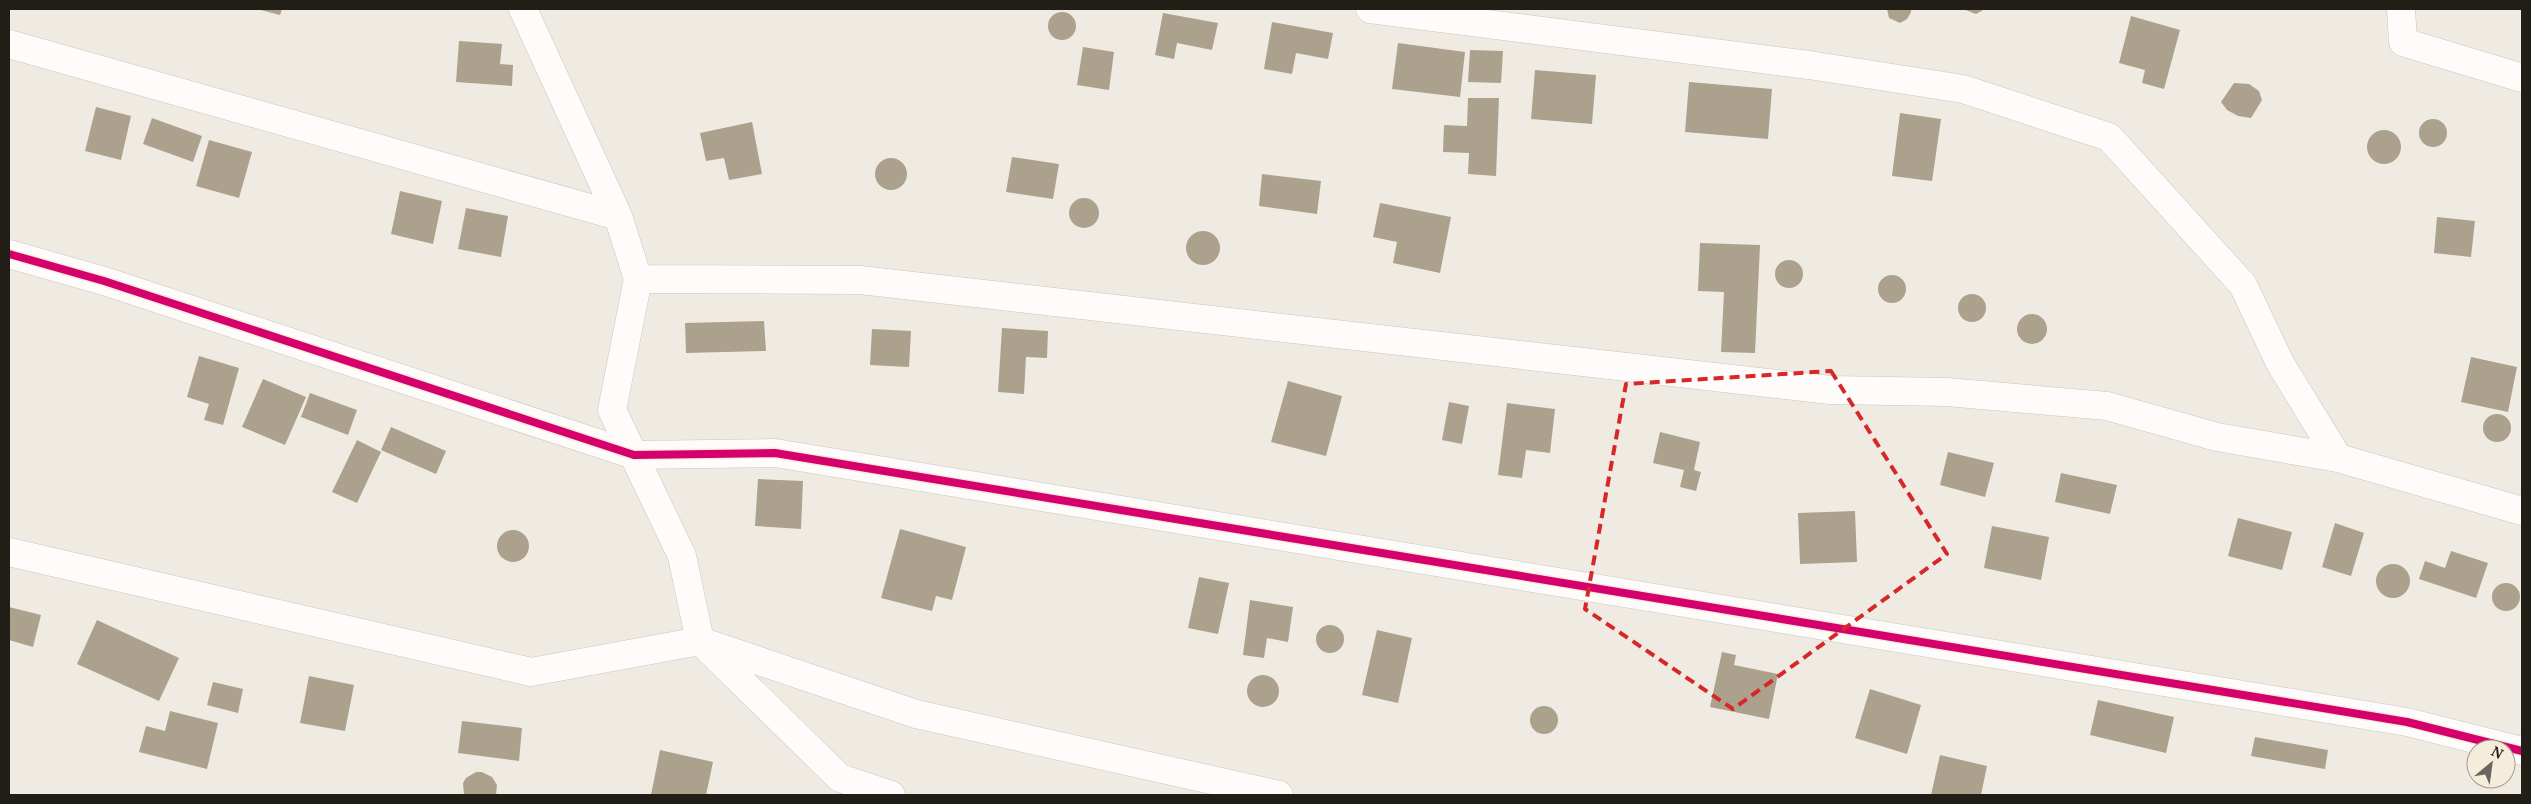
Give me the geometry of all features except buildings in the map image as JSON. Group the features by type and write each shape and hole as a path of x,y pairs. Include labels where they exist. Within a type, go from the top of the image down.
{"street":[{"path":"523,9 618,216 638,279 612,410 682,556 700,641 840,778 891,795"},
{"path":"1370,9 1809,65 1963,89 2108,137 2243,285 2280,363 2338,458"},
{"path":"2401,9 2403,42 2522,78"},
{"path":"9,44 618,216"},
{"path":"9,254 104,281 634,454 776,453 2407,722 2522,751"},
{"path":"638,279 860,280 1830,390 1947,392 2107,406 2217,437 2338,458 2522,510"},
{"path":"9,552 531,672 700,641 916,714 1279,795"}],"highlighted area":[{"path":"1831,371 1947,554 1733,709 1585,609 1626,384"}],"cycle path":[{"path":"9,254 104,281 634,455 775,453 2407,722 2522,751"}]}
